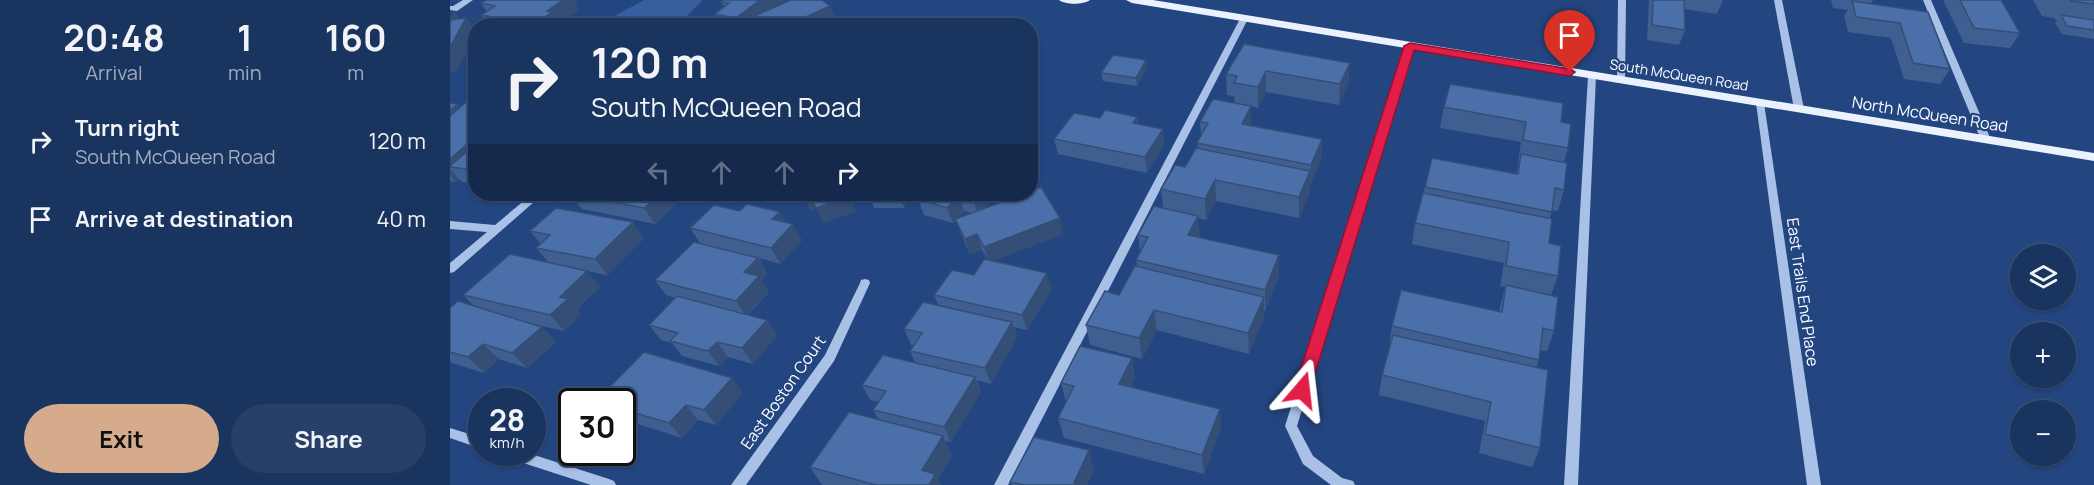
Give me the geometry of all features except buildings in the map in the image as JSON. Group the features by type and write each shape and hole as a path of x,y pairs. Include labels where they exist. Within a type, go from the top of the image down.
{"main road":[{"path":"1065,0 1084,0"},
{"name":"South McQueen Road","path":"1132,0 1760,103"},
{"name":"North McQueen Road","path":"1760,103 2094,157"}],"street":[{"path":"452,9 469,0"},
{"path":"1621,80 1622,0"},
{"path":"1778,0 1799,109"},
{"path":"1927,0 1986,140"},
{"path":"1001,485 1244,19"},
{"path":"1348,485 1338,483 1308,460 1291,426 1410,46"},
{"path":"1571,485 1592,76"},
{"name":"East Trails End Place","path":"1760,103 1814,485"},
{"path":"450,269 530,201"},
{"path":"450,225 496,229"},
{"name":"East Boston Court","path":"738,485 830,358 865,283"},
{"path":"450,433 468,439"},
{"path":"546,465 609,485"}],"shaded area":[{"path":"644,0 703,0 687,16 682,18 611,18"}],"route":[{"path":"1302,390 1410,46 1570,72"}]}
